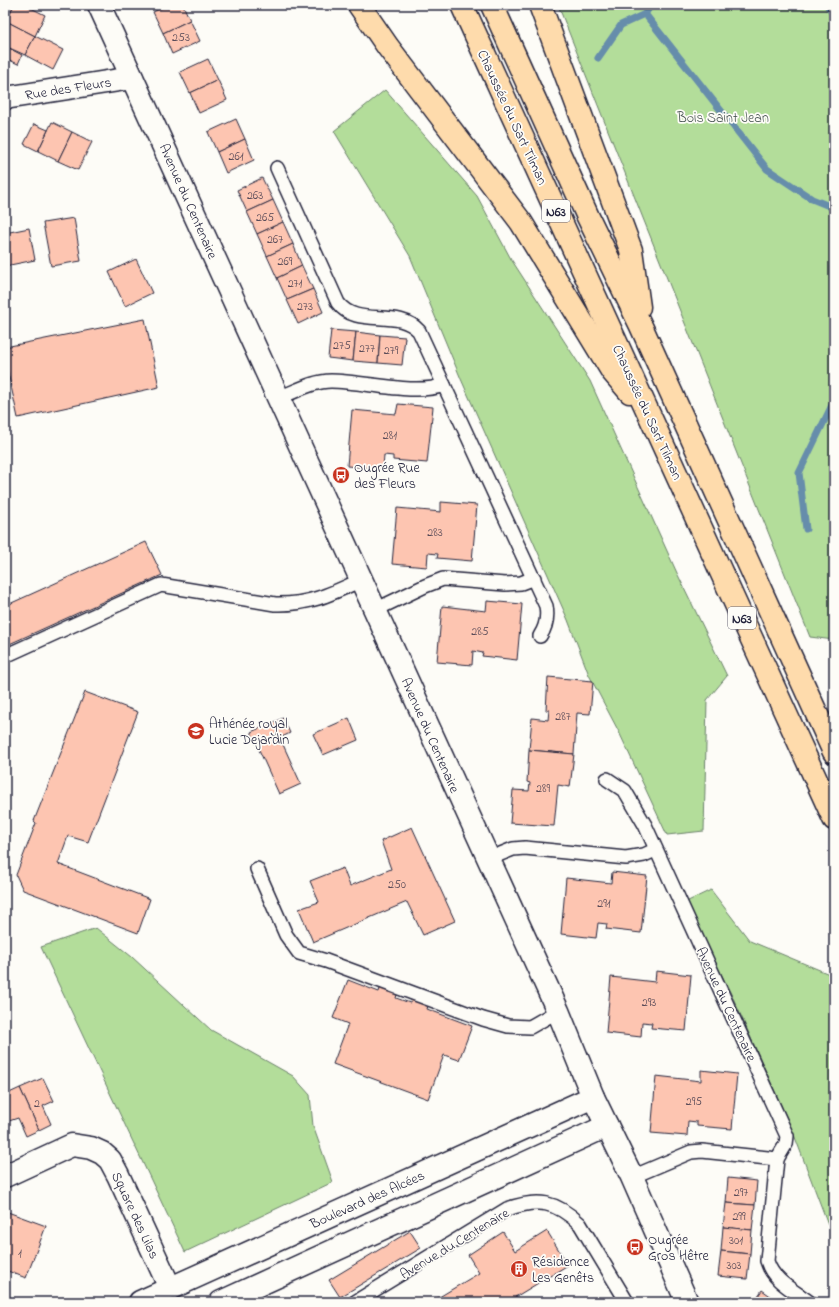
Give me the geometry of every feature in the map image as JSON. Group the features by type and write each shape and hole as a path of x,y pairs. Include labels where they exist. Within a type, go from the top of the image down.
{"highway":[{"path":"359,5 388,47 521,222 612,371 650,418"},
{"name":"Chaussée du Sart Tilman","path":"462,5 834,819"},
{"name":"Chaussée du Sart Tilman","path":"492,5 588,217 641,326 834,752"},
{"path":"540,5 631,250 641,326"}],"street":[{"name":"Avenue du Centenaire","path":"99,5 154,122 278,398 558,1011 593,1097 632,1177 687,1302"},
{"name":"Rue des Fleurs","path":"5,98 132,78"},
{"name":"Boulevard des Alcées","path":"140,1302 593,1097"},
{"path":"221,1302 607,1126"},
{"name":"Square des Lilas","path":"5,1176 72,1145 91,1148 102,1154 110,1160 118,1174 170,1288"}],"lane":[{"path":"277,168 342,309 356,316 402,320 412,324 419,331 534,578 547,610 545,629 540,636"},
{"path":"278,398 323,382 418,388 433,388 444,385"},
{"path":"375,610 425,586 443,580 505,584 521,583 534,578"},
{"path":"5,656 161,585 275,604 288,604 319,599 361,580"},
{"name":"Avenue du Centenaire","path":"607,779 625,791 636,807 787,1136 786,1144 777,1159 767,1260 770,1270 776,1278 809,1302"},
{"path":"488,859 513,849 525,848 626,858 644,855 655,850"},
{"path":"257,869 286,935 299,954 326,961 483,1019 508,1026 530,1027 558,1011"},
{"path":"632,1177 691,1152 702,1150 777,1159"},
{"name":"Avenue du Centenaire","path":"355,1302 507,1209 531,1202 545,1203 560,1208 570,1214 580,1224 627,1302"}],"green space":[{"name":"Bois Saint Jean","path":"558,5 834,5 834,640 810,637"},
{"path":"385,90 477,196 511,259 590,381 677,573 727,676 707,700 704,831 667,835 619,732 589,675 568,620 461,379 410,256 334,131"},
{"path":"711,890 750,941 834,976 834,1240 793,1132 734,1000 686,902"},
{"path":"96,928 132,957 211,1030 293,1076 310,1095 313,1126 333,1182 185,1252 41,947"}],"building":[{"path":"5,5 14,5 6,21 5,21"},
{"path":"14,5 25,5 45,15 35,36 6,21"},
{"path":"168,5 183,5 190,20 163,33 153,12"},
{"path":"190,20 200,41 172,54 163,33"},
{"path":"6,21 35,36 25,55 5,46"},
{"path":"35,36 63,50 53,70 25,55"},
{"path":"5,46 22,55 18,64 5,58"},
{"path":"208,59 218,80 190,93 180,72"},
{"path":"218,80 227,100 199,113 190,93"},
{"path":"236,119 245,139 217,152 208,132"},
{"path":"52,122 72,132 58,161 38,151"},
{"path":"34,124 48,130 38,151 24,144"},
{"path":"72,132 92,142 78,170 58,161"},
{"path":"245,139 254,160 226,173 217,152"},
{"path":"262,178 273,200 247,212 237,190"},
{"path":"273,200 283,222 257,234 247,212"},
{"path":"74,218 81,261 51,266 43,223"},
{"path":"283,222 293,244 267,256 257,234"},
{"path":"29,228 35,260 5,266 5,233"},
{"path":"293,244 302,266 277,278 267,256"},
{"path":"136,259 152,293 125,306 109,272"},
{"path":"302,266 313,289 287,300 277,278"},
{"path":"313,289 323,312 298,324 287,300"},
{"path":"145,319 159,387 18,418 5,359 5,347"},
{"path":"331,330 356,332 353,361 328,358"},
{"path":"356,332 380,335 378,363 353,361"},
{"path":"380,335 405,337 402,365 378,363"},
{"path":"398,404 433,407 427,463 393,460 393,456 384,455 383,469 347,466 352,410 396,414"},
{"path":"441,502 477,505 472,561 437,558 438,554 428,553 427,567 392,564 397,508 441,512"},
{"path":"146,542 162,575 5,646 5,606"},
{"path":"487,601 522,604 517,660 482,656 483,653 473,651 472,665 437,662 442,606 486,611"},
{"path":"548,677 593,681 590,714 577,713 574,754 529,750 532,718 548,720 549,710 546,710"},
{"path":"85,692 138,712 88,842 68,836 58,864 150,899 138,933 23,890 16,875 36,823 34,821"},
{"path":"283,718 290,733 280,738 301,784 279,794 251,732"},
{"path":"349,718 358,740 323,755 313,734"},
{"path":"529,750 574,754 570,787 558,785 554,826 510,823 513,790 529,791 530,783 527,782"},
{"path":"412,827 455,921 423,935 407,902 313,942 299,909 319,902 310,881 343,868 350,886 391,869 381,841"},
{"path":"612,872 647,876 641,933 606,929 607,924 598,923 596,938 561,934 566,878 611,883"},
{"path":"656,971 691,975 686,1031 651,1028 652,1023 642,1022 641,1037 606,1033 611,977 655,982"},
{"path":"348,980 379,992 381,985 398,992 396,998 410,1003 412,997 429,1003 427,1009 472,1026 459,1060 444,1055 428,1099 333,1064 348,1024 333,1018"},
{"path":"701,1070 737,1074 732,1129 697,1126 697,1122 688,1121 687,1136 651,1133 656,1076 701,1081"},
{"path":"43,1078 54,1101 43,1106 51,1124 39,1130 20,1088"},
{"path":"20,1088 39,1130 26,1136 18,1118 6,1122 5,1119 5,1095"},
{"path":"728,1178 757,1181 755,1205 726,1203"},
{"path":"726,1203 755,1205 752,1230 723,1227"},
{"path":"5,1211 46,1226 26,1278 5,1270"},
{"path":"723,1227 752,1230 750,1254 721,1251"},
{"path":"410,1231 421,1248 340,1297 329,1280"},
{"name":"Résidence Les Genêts","path":"547,1231 568,1265 507,1302 431,1302 479,1273 468,1255 503,1232 515,1251"},
{"path":"721,1251 750,1254 747,1279 718,1276"},
{"path":"762,1290 779,1302 754,1302"}],"waterway":[{"path":"598,58 621,25 645,14 651,5"},
{"path":"827,5 834,15"},
{"path":"645,14 767,169 812,199 834,208"},
{"path":"806,529 799,473 834,401"}],"place":[{"name":"Ougrée Rue des Fleurs","path":"341,475"},
{"name":"Athénée royal Lucie Dejardin","path":"196,731"},
{"name":"Ougrée Gros Hêtre","path":"635,1247"},
{"name":"Résidence Les Genêts","path":"519,1269"}]}
